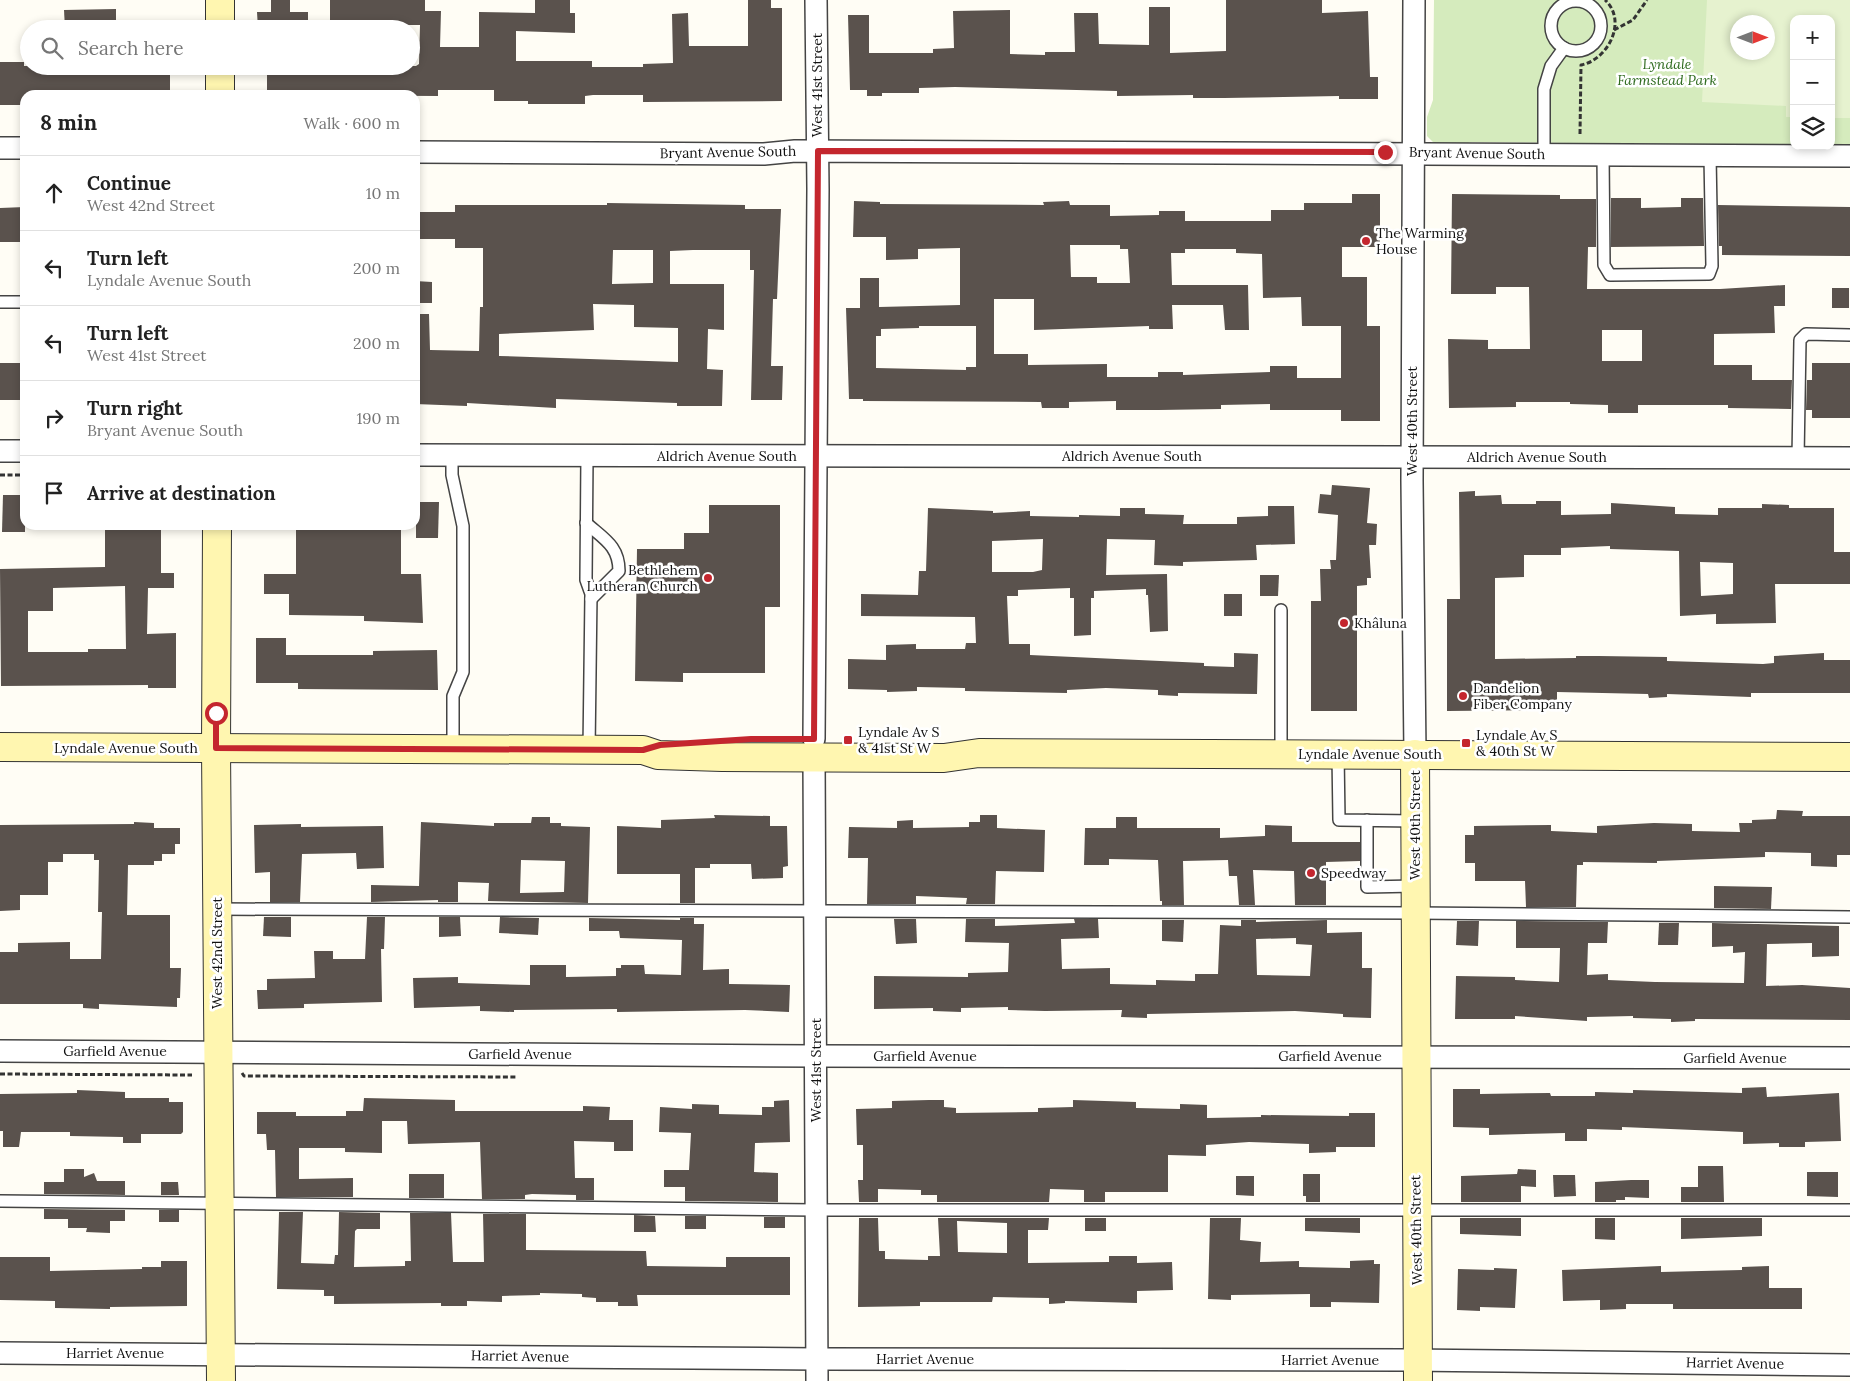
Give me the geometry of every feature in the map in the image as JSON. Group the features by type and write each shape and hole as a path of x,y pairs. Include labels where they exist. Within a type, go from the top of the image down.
{"main road":[{"path":"220,0 220,20"},
{"path":"220,75 220,90"},
{"name":"West 42nd Street","path":"216,530 217,1052 221,1381"},
{"name":"Lyndale Avenue South","path":"0,747 643,750 658,755 814,749 944,758 979,753 1850,757"},
{"name":"West 40th Street","path":"1415,754 1418,1370"}],"street":[{"name":"West 41st Street","path":"816,0 818,151 814,456 814,913 817,1381"},
{"name":"West 40th Street","path":"1414,0 1412,457 1415,754"},
{"path":"0,148 20,148"},
{"name":"Bryant Avenue South","path":"420,152 764,154 818,151 1850,156"},
{"path":"0,451 20,451"},
{"name":"Aldrich Avenue South","path":"420,455 1850,458"},
{"name":"Garfield Avenue","path":"0,1051 816,1056 1850,1058"},
{"name":"Harriet Avenue","path":"0,1353 817,1359 1418,1370 1850,1365"}],"lane":[{"path":"1579,1 1589,4 1597,12 1601,23 1600,34 1595,43 1585,50 1574,51 1564,48 1555,40 1551,30 1552,18 1558,8 1568,2 1579,1"},
{"path":"1544,154 1544,89 1551,66 1564,48"},
{"path":"1603,154 1604,265 1610,275 1709,274 1712,266 1710,156"},
{"path":"0,302 20,302"},
{"path":"1798,458 1800,340 1806,334 1850,335"},
{"path":"452,456 452,475 463,526 463,672 453,696 453,750"},
{"path":"586,456 586,580 591,599 590,750"},
{"path":"586,523 610,544 619,557 619,572 591,599"},
{"path":"1281,610 1281,753"},
{"path":"1338,754 1339,820 1415,821"},
{"path":"1367,820 1367,887 1415,886"},
{"path":"217,909 814,913 1415,913 1850,917"},
{"path":"0,1201 816,1210 1850,1210"}],"path":[{"path":"1580,138 1581,65 1591,63 1604,54 1613,36 1612,13 1609,4 1604,0"},
{"path":"1614,30 1633,20 1647,0"},
{"path":"0,475 20,475"},
{"path":"0,1074 192,1075"}],"green space":[{"name":"Lyndale Farmstead Park","path":"1434,0 1850,0 1850,144 1835,144 1835,15 1790,15 1790,144 1735,144 1720,149 1683,148 1672,144 1471,142 1455,148 1438,147 1427,136 1427,117 1433,100"},
{"path":"1707,0 1850,0 1850,118 1835,118 1835,15 1790,15 1790,117 1786,117 1786,106 1702,102"}],"building":[{"path":"271,0 290,0 290,12 308,12 308,20 257,20 257,12 271,12"},
{"path":"330,0 425,0 425,11 441,11 440,47 479,47 479,12 535,13 535,0 570,0 570,13 575,13 575,33 516,31 516,61 592,61 592,67 643,67 643,64 673,63 672,14 688,13 689,46 748,46 748,0 771,0 771,8 782,8 782,101 643,102 643,95 593,95 585,96 585,104 528,104 528,101 494,101 494,90 438,90 438,96 420,96 420,90 267,90 267,75 420,75 420,20 330,20"},
{"path":"1226,0 1322,0 1322,13 1368,11 1370,77 1378,77 1378,99 1339,99 1339,96 1193,98 1193,95 1117,96 1117,91 955,87 919,88 919,93 882,93 882,96 867,96 867,90 850,90 848,15 869,15 869,53 933,53 933,49 954,48 953,11 1010,10 1010,54 1045,55 1045,52 1075,52 1074,13 1098,13 1099,44 1149,45 1149,7 1170,7 1170,53 1226,51"},
{"path":"116,9 116,20 65,20 64,10"},
{"path":"0,62 20,62 20,75 170,75 170,90 20,90 20,105 0,105"},
{"path":"1352,194 1380,194 1380,247 1342,247 1342,277 1367,277 1367,326 1380,326 1380,421 1341,421 1341,410 1270,410 1270,404 1221,405 1221,409 1116,410 1116,401 1069,402 1069,408 1042,408 1041,402 863,401 863,399 849,399 846,308 860,308 860,278 879,278 879,307 960,305 960,248 918,249 918,259 886,260 886,237 853,237 854,201 880,202 880,204 1044,205 1043,202 1069,201 1070,205 1110,205 1110,216 1159,215 1159,211 1185,211 1185,221 1271,221 1271,210 1304,210 1304,203 1352,203","holes":["1070,245 1120,245 1120,249 1128,249 1130,283 1097,283 1097,277 1071,277","1185,249 1236,249 1236,253 1262,254 1263,298 1301,297 1302,326 1341,326 1341,378 1297,378 1297,366 1270,366 1270,372 1183,375 1183,372 1158,372 1158,377 1107,377 1107,364 1028,365 1028,354 994,354 994,299 1034,299 1034,330 1149,326 1149,329 1173,329 1172,305 1223,305 1225,330 1249,330 1248,285 1172,285 1171,253 1185,253","919,326 976,326 976,367 966,367 966,370 876,368 876,336 881,336 881,329 919,328"]},
{"path":"1452,194 1560,195 1560,199 1596,199 1596,247 1588,247 1587,289 1720,289 1785,285 1785,306 1774,306 1775,333 1714,334 1714,365 1752,365 1752,380 1792,380 1791,409 1728,408 1728,405 1638,405 1638,413 1608,413 1608,405 1570,404 1570,402 1516,402 1516,407 1449,408 1448,339 1488,340 1488,349 1530,349 1529,287 1496,287 1496,294 1451,294","holes":["1602,330 1642,330 1642,361 1602,361"]},
{"path":"1611,198 1641,198 1641,208 1681,207 1681,198 1703,198 1704,246 1611,247"},
{"path":"607,203 745,205 745,209 781,209 777,299 773,299 771,366 783,366 782,400 751,400 754,270 750,270 750,250 693,250 670,251 670,284 724,284 724,330 708,329 707,369 723,370 722,406 677,406 677,403 556,399 556,408 467,403 467,406 420,404 420,314 429,314 430,350 479,351 480,307 483,307 483,248 455,248 455,239 420,239 420,212 455,212 455,205 607,205","holes":["613,250 653,250 653,283 612,284","593,304 634,305 634,327 678,328 678,362 499,356 499,334 594,330"]},
{"path":"1718,205 1850,207 1850,256 1722,255 1722,246 1719,246"},
{"path":"20,207 20,242 0,242 0,208"},
{"path":"420,281 432,282 432,303 420,303"},
{"path":"1832,288 1849,288 1849,308 1832,308"},
{"path":"0,363 20,363 20,400 0,400"},
{"path":"1812,363 1850,363 1850,418 1812,418 1812,410 1806,410 1807,380 1812,380"},
{"path":"1332,485 1370,488 1367,523 1377,524 1376,545 1369,545 1371,578 1367,578 1367,585 1357,586 1357,711 1311,711 1311,601 1321,601 1320,569 1331,569 1330,560 1336,560 1338,515 1318,513 1320,494 1331,495"},
{"path":"1475,491 1475,496 1501,495 1502,504 1536,504 1536,501 1561,501 1561,515 1611,514 1611,503 1675,507 1675,514 1718,515 1718,508 1762,508 1762,504 1789,505 1789,508 1834,508 1834,552 1850,552 1850,584 1775,584 1776,623 1716,624 1716,614 1680,616 1679,551 1610,549 1610,546 1561,548 1561,555 1524,555 1524,577 1495,578 1495,659 1576,658 1576,656 1667,657 1667,661 1763,664 1774,663 1774,656 1824,653 1824,660 1850,660 1850,693 1751,693 1751,697 1667,694 1667,697 1649,698 1648,694 1557,692 1557,710 1447,711 1447,599 1460,599 1459,492","holes":["1700,562 1733,563 1733,594 1701,596"]},
{"path":"3,495 20,495 20,530 25,530 25,532 2,532"},
{"path":"420,502 439,502 438,538 416,538 416,530 420,530"},
{"name":"Bethlehem Lutheran Church","path":"709,505 780,505 780,607 765,607 765,673 683,673 683,682 635,681 637,549 684,549 684,533 709,533"},
{"path":"1268,506 1294,506 1295,544 1256,545 1257,560 1183,562 1183,566 1154,565 1155,540 1107,539 1106,575 1167,574 1168,631 1150,632 1146,589 1094,591 1094,598 1091,598 1091,635 1074,636 1074,598 1070,598 1070,588 1018,590 1018,596 1007,596 1009,644 1030,644 1030,655 1204,663 1204,666 1234,667 1234,653 1258,654 1257,694 1178,693 1178,696 1158,695 1158,690 1106,688 1067,690 1067,693 965,691 965,688 917,687 917,691 887,692 887,690 848,689 848,659 886,660 886,645 916,644 916,649 965,649 966,643 976,643 975,617 861,616 861,594 918,595 919,571 926,571 928,508 993,511 993,513 1030,511 1030,516 1079,517 1079,515 1120,516 1120,508 1145,508 1145,514 1184,515 1183,524 1237,524 1237,517 1268,516","holes":["1043,539 1042,570 1033,572 992,572 992,541"]},
{"path":"105,530 161,530 161,573 174,573 174,588 148,588 147,634 176,633 176,688 148,688 148,685 1,686 0,569 105,567","holes":["125,586 126,649 88,649 88,652 28,652 28,611 53,611 53,588"]},
{"path":"296,530 401,530 401,574 421,574 423,623 364,621 364,616 289,615 289,594 264,594 264,574 296,574"},
{"path":"1260,575 1279,575 1278,596 1260,596"},
{"path":"1224,594 1242,594 1242,616 1224,616"},
{"path":"256,638 286,638 286,655 373,655 373,651 437,650 438,690 298,689 298,683 256,683"},
{"path":"1777,810 1803,811 1802,816 1850,816 1850,855 1837,855 1837,867 1811,866 1811,853 1765,852 1765,857 1657,861 1657,863 1583,862 1583,865 1577,865 1576,907 1526,907 1525,881 1475,881 1475,863 1465,863 1465,835 1474,835 1474,826 1551,825 1551,831 1597,833 1597,826 1654,823 1692,824 1692,831 1740,832 1739,823 1752,823 1752,820 1776,819"},
{"path":"714,815 770,816 770,826 787,826 788,866 783,867 783,878 752,879 751,864 710,864 710,868 695,868 695,903 680,903 680,874 617,874 617,826 661,828 661,820 715,818"},
{"path":"980,815 997,815 997,828 1045,830 1044,872 996,871 995,904 966,904 967,898 916,896 916,904 867,904 868,858 848,858 849,827 897,828 897,821 913,820 913,828 969,827 969,822 980,822"},
{"path":"532,817 550,817 550,823 561,823 561,826 590,827 588,903 488,901 489,883 458,882 458,902 438,902 438,900 371,902 371,885 419,886 421,822 494,826 494,823 531,823","holes":["521,860 565,861 564,892 520,893"]},
{"path":"1116,817 1137,817 1137,828 1220,828 1220,838 1265,836 1265,825 1292,826 1292,842 1360,842 1360,861 1326,862 1326,905 1295,905 1294,871 1253,870 1255,905 1239,905 1237,876 1229,876 1228,860 1183,861 1184,905 1162,905 1162,901 1160,901 1158,860 1109,859 1109,865 1084,865 1085,828 1116,828"},
{"path":"134,822 154,823 154,828 180,828 180,844 175,844 175,854 162,854 162,861 154,861 154,865 128,865 127,915 170,915 170,968 181,968 180,998 177,998 177,1007 99,1004 99,1009 83,1008 83,1004 0,1004 0,952 18,952 18,943 70,942 70,959 101,959 102,912 98,912 99,860 94,860 94,854 63,854 63,862 48,862 48,895 20,895 20,910 0,911 0,825 134,824"},
{"path":"301,824 301,827 383,826 384,868 357,869 356,853 302,854 300,902 270,902 270,872 255,873 254,825"},
{"path":"1714,886 1772,887 1771,909 1714,908"},
{"path":"264,917 291,917 291,937 263,936"},
{"path":"367,917 385,917 384,949 381,949 382,1002 304,1004 304,1008 258,1009 257,990 267,990 267,979 315,978 314,951 333,951 333,959 365,959"},
{"path":"439,917 460,917 461,936 439,937"},
{"path":"500,917 539,918 538,935 499,933"},
{"path":"589,918 680,920 680,918 694,918 694,924 704,924 703,970 729,969 729,984 790,985 789,1012 745,1010 617,1012 617,1009 514,1010 514,1012 480,1011 480,1006 414,1008 413,978 458,977 458,983 530,985 530,965 566,965 566,977 616,976 616,968 621,968 621,965 644,965 645,974 681,975 682,940 620,938 619,931 589,931"},
{"path":"894,919 916,919 917,943 896,944"},
{"path":"966,919 995,919 995,926 1075,923 1074,919 1098,919 1099,938 1061,939 1062,969 1110,968 1110,984 1156,985 1156,980 1195,981 1195,974 1218,974 1220,925 1241,926 1241,920 1256,920 1256,922 1327,920 1327,933 1362,932 1362,968 1372,968 1371,1018 1343,1017 1343,1014 1295,1011 1147,1014 1147,1018 1121,1017 1122,1010 1045,1011 1008,1010 1008,1007 961,1008 961,1012 933,1011 933,1008 874,1009 874,976 968,977 968,973 1008,972 1009,943 965,942","holes":["1296,938 1296,944 1312,945 1310,976 1257,975 1256,939"]},
{"path":"1162,920 1184,920 1183,942 1162,941"},
{"path":"1457,921 1479,921 1478,946 1456,945"},
{"path":"1516,921 1608,922 1607,943 1588,943 1587,975 1608,974 1608,980 1655,982 1744,983 1745,952 1733,953 1733,946 1712,947 1712,923 1839,926 1839,956 1812,957 1812,943 1767,944 1766,986 1802,985 1850,988 1850,1020 1695,1019 1695,1021 1671,1022 1671,1019 1633,1018 1633,1016 1587,1017 1587,1021 1515,1016 1515,1019 1455,1019 1456,976 1515,977 1515,980 1559,982 1560,948 1516,948"},
{"path":"1659,923 1679,923 1678,945 1658,945"},
{"path":"1766,1087 1767,1097 1839,1093 1841,1141 1805,1142 1805,1147 1779,1147 1779,1143 1743,1144 1743,1132 1622,1127 1622,1130 1587,1129 1587,1141 1565,1141 1565,1133 1489,1135 1489,1128 1453,1127 1453,1089 1480,1089 1480,1094 1550,1093 1551,1096 1595,1096 1595,1092 1633,1093 1633,1090 1742,1093 1742,1088"},
{"path":"77,1090 125,1092 125,1098 169,1098 169,1102 183,1102 183,1132 181,1134 141,1134 141,1143 123,1143 123,1137 70,1136 70,1132 21,1132 19,1147 3,1147 3,1131 0,1131 0,1094 77,1093"},
{"path":"364,1098 455,1100 455,1111 583,1111 583,1106 610,1107 609,1120 633,1120 633,1151 614,1151 614,1142 574,1141 575,1178 594,1178 594,1200 576,1200 576,1195 532,1194 525,1195 525,1199 482,1199 480,1142 408,1144 407,1121 382,1121 382,1153 345,1152 345,1148 299,1148 299,1179 353,1178 353,1197 276,1197 275,1150 267,1150 266,1134 257,1134 257,1112 296,1112 296,1116 346,1116 346,1111 363,1111"},
{"path":"789,1100 790,1142 755,1143 754,1172 778,1173 778,1202 685,1201 685,1187 664,1187 664,1170 689,1170 691,1133 659,1132 660,1107 692,1109 692,1104 719,1105 719,1114 762,1115 762,1107 774,1107 774,1101"},
{"path":"944,1100 944,1107 956,1108 956,1113 1038,1112 1038,1108 1073,1107 1073,1100 1136,1102 1136,1108 1180,1109 1180,1104 1207,1105 1207,1118 1261,1117 1261,1115 1349,1116 1349,1113 1375,1113 1375,1147 1336,1147 1336,1152 1309,1153 1309,1144 1249,1142 1206,1145 1206,1156 1168,1155 1168,1192 1105,1192 1105,1202 1084,1202 1084,1190 1050,1189 1049,1202 937,1202 937,1195 921,1195 921,1190 878,1189 878,1202 859,1202 858,1180 863,1180 863,1145 857,1145 856,1109 892,1108 892,1101"},
{"path":"1698,1166 1723,1166 1724,1202 1681,1202 1681,1187 1698,1187"},
{"path":"64,1169 84,1169 84,1177 94,1173 97,1181 125,1181 125,1195 44,1194 44,1182 64,1182"},
{"path":"1518,1169 1536,1170 1536,1187 1521,1186 1521,1202 1461,1202 1461,1176 1517,1174"},
{"path":"1807,1172 1838,1172 1838,1197 1807,1196"},
{"path":"409,1174 444,1174 444,1198 409,1198"},
{"path":"1303,1174 1320,1174 1320,1202 1306,1202 1306,1196 1303,1196"},
{"path":"1553,1175 1575,1175 1576,1196 1554,1197"},
{"path":"1236,1176 1254,1176 1254,1196 1236,1195"},
{"path":"1649,1180 1649,1198 1625,1197 1625,1200 1616,1200 1616,1202 1595,1202 1595,1182"},
{"path":"161,1182 178,1182 179,1195 161,1195"},
{"path":"44,1209 125,1210 125,1221 110,1221 110,1233 86,1232 87,1228 68,1228 68,1219 44,1219"},
{"path":"159,1210 179,1210 179,1222 159,1222"},
{"path":"279,1212 303,1212 301,1263 334,1264 335,1255 338,1255 339,1212 380,1213 380,1229 357,1229 355,1231 354,1267 405,1266 405,1261 411,1261 410,1213 451,1213 453,1262 484,1262 483,1214 526,1214 526,1250 646,1251 647,1266 726,1267 726,1257 790,1257 790,1295 637,1295 638,1306 618,1306 618,1302 596,1302 596,1298 582,1297 582,1294 540,1293 540,1295 502,1296 502,1302 467,1301 467,1306 441,1306 441,1303 334,1304 334,1296 324,1296 324,1290 277,1289"},
{"path":"634,1215 655,1216 656,1232 634,1232"},
{"path":"685,1216 706,1216 706,1229 685,1229"},
{"path":"764,1217 785,1217 785,1228 764,1228"},
{"path":"859,1218 878,1218 879,1251 885,1251 885,1259 928,1260 928,1256 940,1256 938,1218 1049,1218 1048,1230 1028,1230 1028,1263 1109,1262 1109,1256 1137,1256 1137,1263 1172,1262 1173,1290 1137,1291 1137,1303 1065,1301 1065,1303 1049,1304 1049,1298 993,1297 992,1302 920,1302 920,1306 858,1307","holes":["957,1221 1007,1223 1007,1253 958,1252"]},
{"path":"1085,1218 1106,1218 1106,1231 1085,1231"},
{"path":"1210,1218 1241,1218 1240,1240 1261,1242 1260,1262 1299,1261 1299,1267 1350,1268 1350,1261 1374,1260 1374,1264 1380,1264 1379,1303 1331,1302 1331,1307 1310,1307 1310,1294 1231,1295 1231,1300 1208,1299"},
{"path":"1305,1218 1360,1218 1360,1233 1305,1231"},
{"path":"1460,1218 1521,1218 1521,1236 1460,1234"},
{"path":"1595,1218 1615,1218 1615,1240 1595,1239"},
{"path":"1681,1218 1762,1218 1762,1236 1681,1239"},
{"path":"0,1257 50,1257 50,1271 142,1269 142,1267 161,1267 161,1261 187,1261 187,1306 110,1307 110,1309 55,1308 55,1301 0,1300"},
{"path":"1661,1266 1661,1272 1742,1270 1742,1267 1769,1266 1769,1288 1802,1288 1802,1309 1673,1309 1673,1304 1626,1304 1626,1309 1600,1310 1600,1300 1563,1301 1562,1270"},
{"path":"1494,1268 1517,1269 1515,1308 1480,1307 1480,1311 1457,1310 1458,1269 1494,1270"}],"place":[{"name":"The Warming House","path":"1366,241"},
{"name":"Bethlehem Lutheran Church","path":"708,578"},
{"name":"Khâluna","path":"1344,623"},
{"name":"Dandelion Fiber Company","path":"1463,696"},
{"name":"Lyndale Av S & 41st St W","path":"848,740"},
{"name":"Lyndale Av S & 40th St W","path":"1466,743"},
{"name":"Speedway","path":"1311,873"}],"route":[{"path":"216,713 216,748 643,750 660,745 751,739 814,739 814,472 818,151 1385,152"}]}
